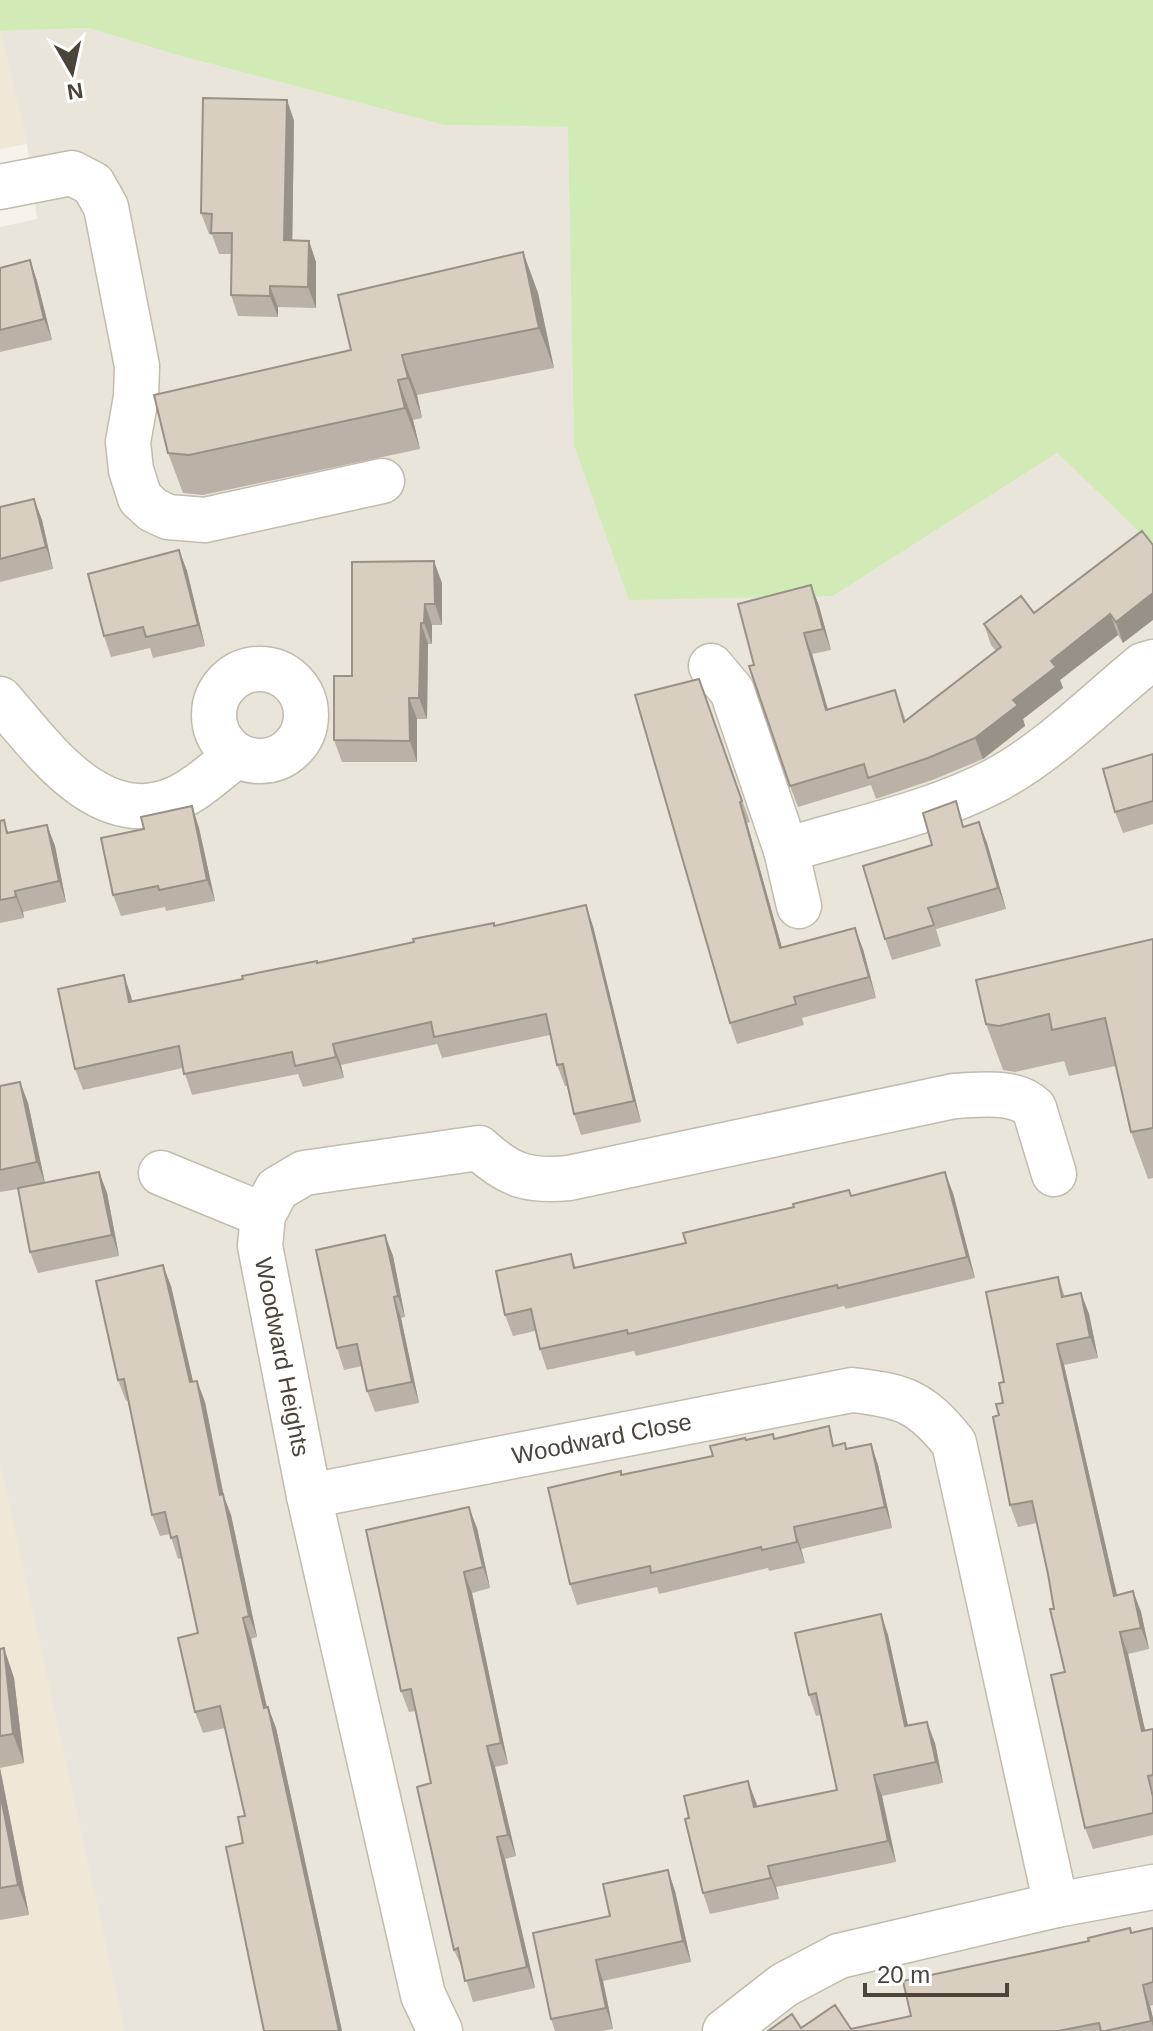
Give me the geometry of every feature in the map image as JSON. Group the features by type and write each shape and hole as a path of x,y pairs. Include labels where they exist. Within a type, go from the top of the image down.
{"street":[{"path":"2,187 72,173 93,184 106,207 137,366 136,397 128,442 131,470 140,498 153,510 168,517 205,520 382,481"},
{"path":"786,850 934,806 995,780 1071,728 1143,665 1153,662"},
{"path":"711,666 732,691 786,850 799,906"},
{"path":"0,699 66,773 87,788 121,803 143,806 178,798 236,756"},
{"path":"161,1173 263,1215 277,1189 304,1173 479,1148 501,1169 546,1180 569,1178 954,1096 999,1095 1026,1100 1034,1108 1054,1174"},
{"name":"Woodward Heights","path":"263,1215 260,1246 309,1496"},
{"name":"Woodward Close","path":"309,1496 852,1390 886,1394 914,1404 932,1416 954,1443 1056,1905"},
{"path":"309,1496 423,1995 440,2031"},
{"path":"725,2031 784,1985 839,1956 1056,1905 1153,1887"}],"shaded area":[{"path":"89,28 177,55 444,125 569,127 574,445 833,596 1057,453 1153,545 1153,2031 0,2031 0,227 37,219 27,144 0,31"},
{"path":"0,29 27,144 0,149"},
{"path":"0,1462 125,2031 0,2031"}],"green space":[{"path":"0,0 1153,0 1153,545 1057,453 833,596 629,600 574,445 568,127 444,125 177,55 89,28 0,31"}],"building":[{"path":"203,98 287,100 284,240 309,241 308,287 270,286 270,296 231,295 232,233 211,233 212,214 201,213"},
{"path":"523,252 539,328 402,355 408,378 398,380 405,408 189,455 168,453 154,395 351,350 338,295"},
{"path":"30,260 44,319 0,330 0,268"},
{"path":"34,499 46,547 0,559 0,507"},
{"path":"1142,531 1153,545 1153,593 1116,622 1110,614 1051,661 1056,667 1013,700 1018,705 975,738 868,778 864,764 790,786 749,666 754,665 738,604 811,585 823,629 804,633 826,710 895,690 904,722 1001,647 984,624 1021,596 1034,613"},
{"path":"179,550 198,625 146,637 143,627 104,636 88,574"},
{"path":"434,561 435,604 425,604 424,623 421,623 419,698 409,698 410,741 334,740 334,676 352,676 352,562"},
{"path":"699,679 742,801 780,948 855,928 869,977 794,997 796,1004 730,1023 635,695"},
{"path":"1153,754 1153,801 1115,812 1103,769"},
{"path":"956,801 963,827 979,822 998,888 928,908 934,925 885,939 863,866 932,845 923,813"},
{"path":"192,806 207,880 113,895 101,838 144,829 141,817"},
{"path":"4,820 7,833 47,825 59,881 15,891 16,897 0,900 0,821"},
{"path":"586,905 634,1101 574,1114 563,1064 557,1065 546,1014 434,1037 431,1022 333,1044 336,1057 295,1066 292,1052 184,1074 179,1046 75,1069 58,989 124,975 129,1002 414,942 413,939 494,923 494,926"},
{"path":"1153,939 1153,1128 1131,1132 1105,1018 1052,1030 1049,1014 999,1026 986,1024 976,980"},
{"path":"20,1082 37,1162 0,1170 0,1086"},
{"path":"99,1172 112,1235 30,1252 18,1188"},
{"path":"945,1172 967,1257 628,1334 627,1330 540,1349 531,1309 505,1315 496,1271 571,1254 574,1268 686,1243 683,1233 794,1207 793,1204 849,1190 851,1196"},
{"path":"385,1235 412,1382 367,1391 357,1344 337,1348 316,1250"},
{"path":"163,1265 190,1382 197,1381 220,1495 223,1494 249,1616 243,1618 264,1708 268,1707 339,2031 264,2031 226,1847 243,1843 238,1817 245,1816 220,1706 195,1712 178,1638 198,1633 177,1536 171,1538 165,1512 152,1515 124,1379 118,1380 96,1281"},
{"path":"1058,1277 1062,1297 1081,1293 1090,1337 1057,1344 1114,1596 1133,1591 1141,1628 1120,1632 1142,1731 1153,1729 1153,1775 1148,1776 1153,1813 1085,1828 1051,1675 1065,1672 1050,1609 1054,1609 1032,1501 1010,1505 993,1417 999,1415 996,1404 1003,1403 999,1383 1004,1382 986,1292"},
{"path":"829,1426 833,1446 845,1443 846,1449 871,1444 885,1507 794,1527 797,1542 762,1550 761,1547 651,1573 650,1566 570,1584 548,1488 621,1471 621,1475 713,1456 710,1446 745,1438 773,1434 774,1439"},
{"path":"469,1507 483,1567 464,1572 501,1743 487,1746 508,1835 497,1837 527,1967 465,1981 458,1948 454,1950 417,1787 431,1783 411,1689 401,1691 366,1530"},
{"path":"881,1614 905,1726 927,1722 936,1762 874,1775 888,1841 768,1866 771,1878 703,1893 685,1819 689,1818 684,1796 748,1781 754,1807 837,1790 816,1693 809,1695 795,1633"},
{"path":"4,1648 13,1734 0,1736 0,1649"},
{"path":"0,1792 18,1885 0,1888"},
{"path":"668,1870 683,1941 596,1960 606,2008 551,2019 533,1933 610,1916 603,1884"},
{"path":"1130,1928 1131,1933 1153,1928 1153,1982 1143,1985 1151,2021 1105,2031 1101,2031 1099,2023 1058,2031 768,2031 792,2014 801,2028 835,2005 851,2029 911,2016 903,1981 1089,1941 1088,1938"}]}
